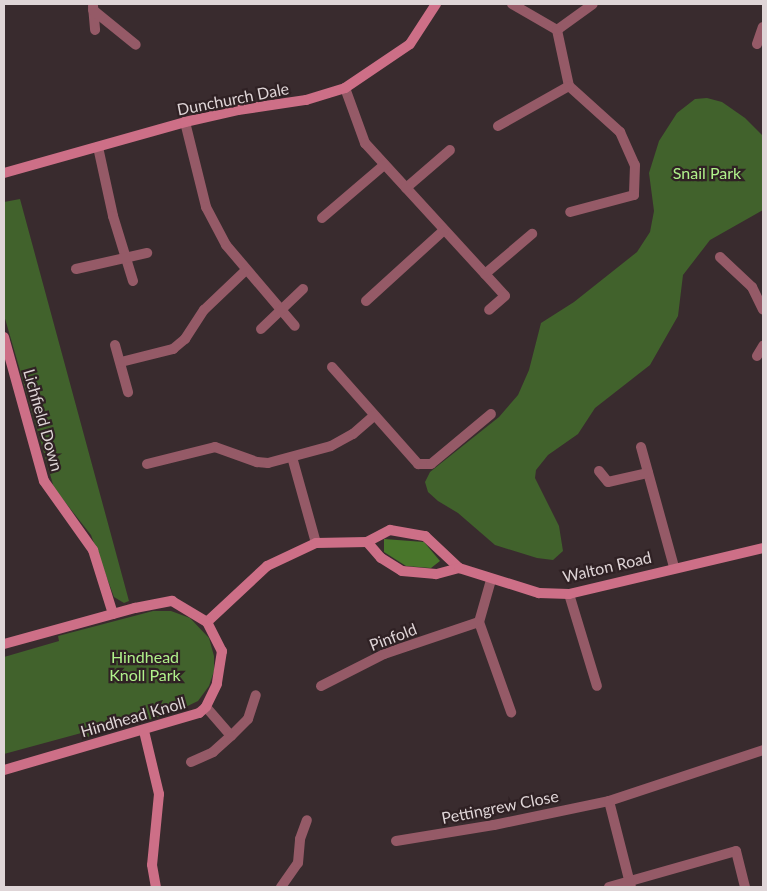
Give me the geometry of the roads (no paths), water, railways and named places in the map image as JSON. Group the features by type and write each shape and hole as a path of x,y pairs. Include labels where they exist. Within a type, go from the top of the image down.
{"street":[{"name":"Dunchurch Dale","path":"4,172 185,122 238,110 306,100 345,88 410,44 436,4"},
{"path":"512,4 557,30 569,86 620,132 634,165 634,195 570,212"},
{"path":"557,30 593,4"},
{"path":"93,7 95,30"},
{"path":"93,7 136,45"},
{"path":"757,44 763,27"},
{"path":"498,126 569,86"},
{"path":"345,88 364,142 505,296 489,310"},
{"path":"185,122 206,207 226,245 295,326"},
{"path":"98,147 124,257 133,281"},
{"path":"406,188 450,150"},
{"path":"322,218 384,165"},
{"path":"366,301 444,230"},
{"path":"485,274 532,234"},
{"path":"76,269 147,253"},
{"path":"720,257 752,287 763,310"},
{"path":"121,362 173,349 184,339 204,310 246,270"},
{"path":"261,329 303,289"},
{"name":"Lichfield Down","path":"4,337 44,481 93,550 113,614"},
{"path":"115,345 128,392"},
{"path":"757,356 763,346"},
{"path":"332,367 418,464 432,464 490,414"},
{"path":"147,464 215,447 257,462 292,457 331,446 353,434 374,416"},
{"path":"641,446 674,567"},
{"path":"292,457 316,543"},
{"path":"599,471 608,482 648,473"},
{"path":"4,644 113,614 172,602 207,622 267,566 316,543 367,542 390,530 425,536 459,568"},
{"path":"367,542 381,558 402,571 436,574 459,568"},
{"name":"Walton Road","path":"459,568 491,580 539,593 569,594 674,567 763,548"},
{"path":"491,580 479,622 510,712"},
{"path":"569,594 597,686"},
{"name":"Hindhead Knoll","path":"4,770 144,731 198,713 206,707 217,684 222,651 207,622"},
{"name":"Pinfold","path":"321,686 384,654 479,622"},
{"path":"191,762 213,752 248,719 256,696"},
{"path":"206,707 231,736"},
{"path":"144,731 159,794 152,864 156,887"},
{"name":"Pettingrew Close","path":"396,841 494,825 609,801 763,750"},
{"path":"609,801 630,884"},
{"path":"282,887 298,863 300,839 307,820"},
{"path":"609,887 630,884 736,851 745,887"}],"park label":[{"name":"Snail Park","path":"707,173"},
{"name":"Hindhead Knoll Park","path":"145,666"}]}
